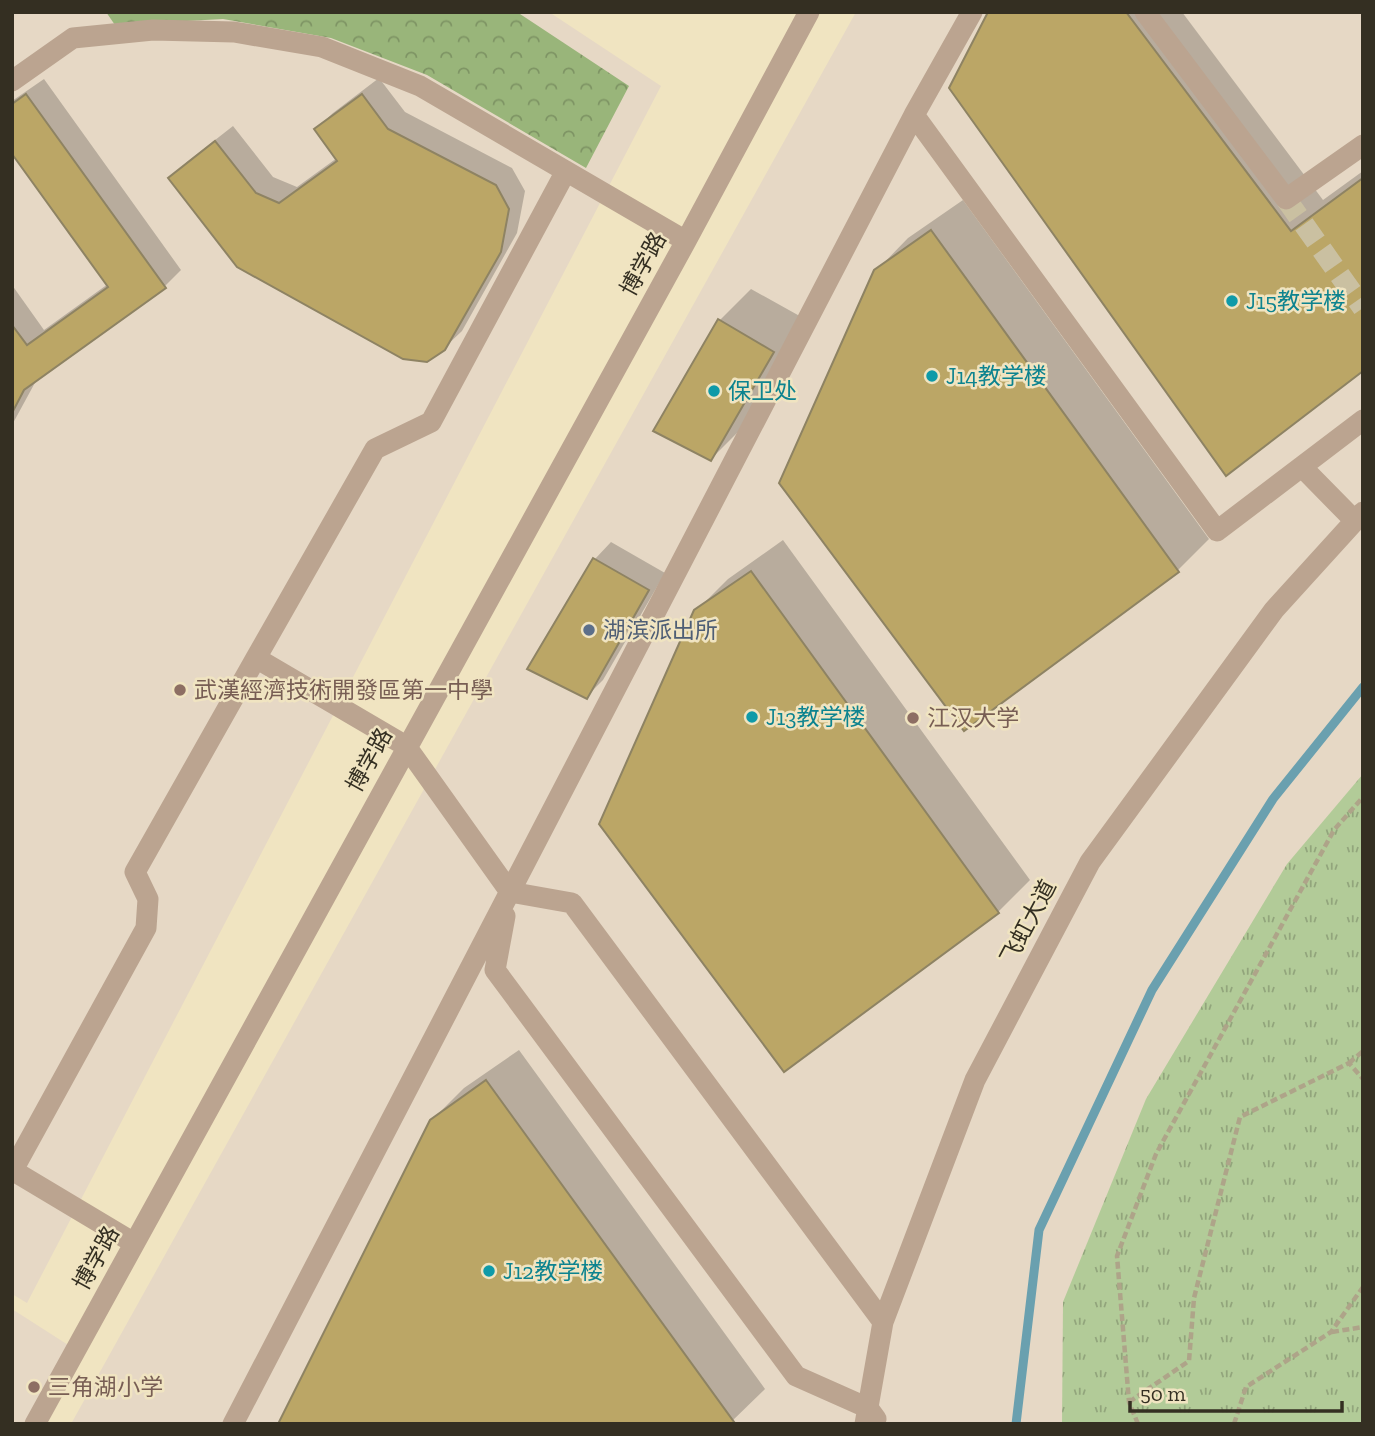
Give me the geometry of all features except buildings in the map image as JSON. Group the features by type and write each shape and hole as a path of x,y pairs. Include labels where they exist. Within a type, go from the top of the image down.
{"street":[{"name":"博学路","path":"35,1424 686,241 809,12"},
{"path":"233,1424 914,116 972,12"},
{"path":"1145,12 1286,200 1363,145"},
{"path":"12,81 73,38 153,30 234,32 322,47 420,86 686,241"},
{"path":"914,116 1217,531 1363,420"},
{"path":"134,1243 12,1170 146,928 148,899 135,872 375,449 431,422 566,171"},
{"path":"1302,467 1358,516"},
{"name":"飞虹大道","path":"871,1419 883,1322 975,1080 1090,862 1274,610 1358,516"},
{"path":"256,658 406,746 510,892 572,903 883,1322"},
{"path":"510,892 495,970 796,1376 871,1419"}],"path":[{"path":"1138,1424 1129,1402 1116,1256 1156,1154 1334,830 1363,797"},
{"path":"1129,1402 1189,1362 1194,1298 1240,1117 1349,1063 1363,1051"},
{"path":"1349,1063 1363,1079"},
{"path":"1234,1424 1247,1387 1331,1332 1363,1287"},
{"path":"1331,1332 1363,1327"}],"shaded area":[{"name":"武漢經濟技術開發區第一中學","path":"12,12 549,12 661,86 27,1303 12,1294"},
{"name":"江汉大学","path":"856,12 1363,12 1363,1424 71,1424"},
{"name":"三角湖小学","path":"12,1309 76,1350 35,1424 12,1424"}],"green space":[{"path":"106,12 517,12 629,86 586,168 427,75 331,38 223,19 115,25"},
{"path":"1363,774 1363,1424 1062,1424 1063,1302 1146,1099 1287,864"}],"waterway":[{"path":"1016,1424 1039,1230 1152,990 1273,799 1363,687"}],"tunnel":[{"path":"1286,199 1363,308"}],"place":[{"name":"J15教学楼","path":"1232,301"},
{"name":"J14教学楼","path":"932,376"},
{"name":"保卫处","path":"714,391"},
{"name":"湖滨派出所","path":"589,630"},
{"name":"武漢經濟技術開發區第一中學","path":"180,690"},
{"name":"J13教学楼","path":"752,717"},
{"name":"江汉大学","path":"913,718"},
{"name":"J12教学楼","path":"489,1271"},
{"name":"三角湖小学","path":"34,1387"}]}
